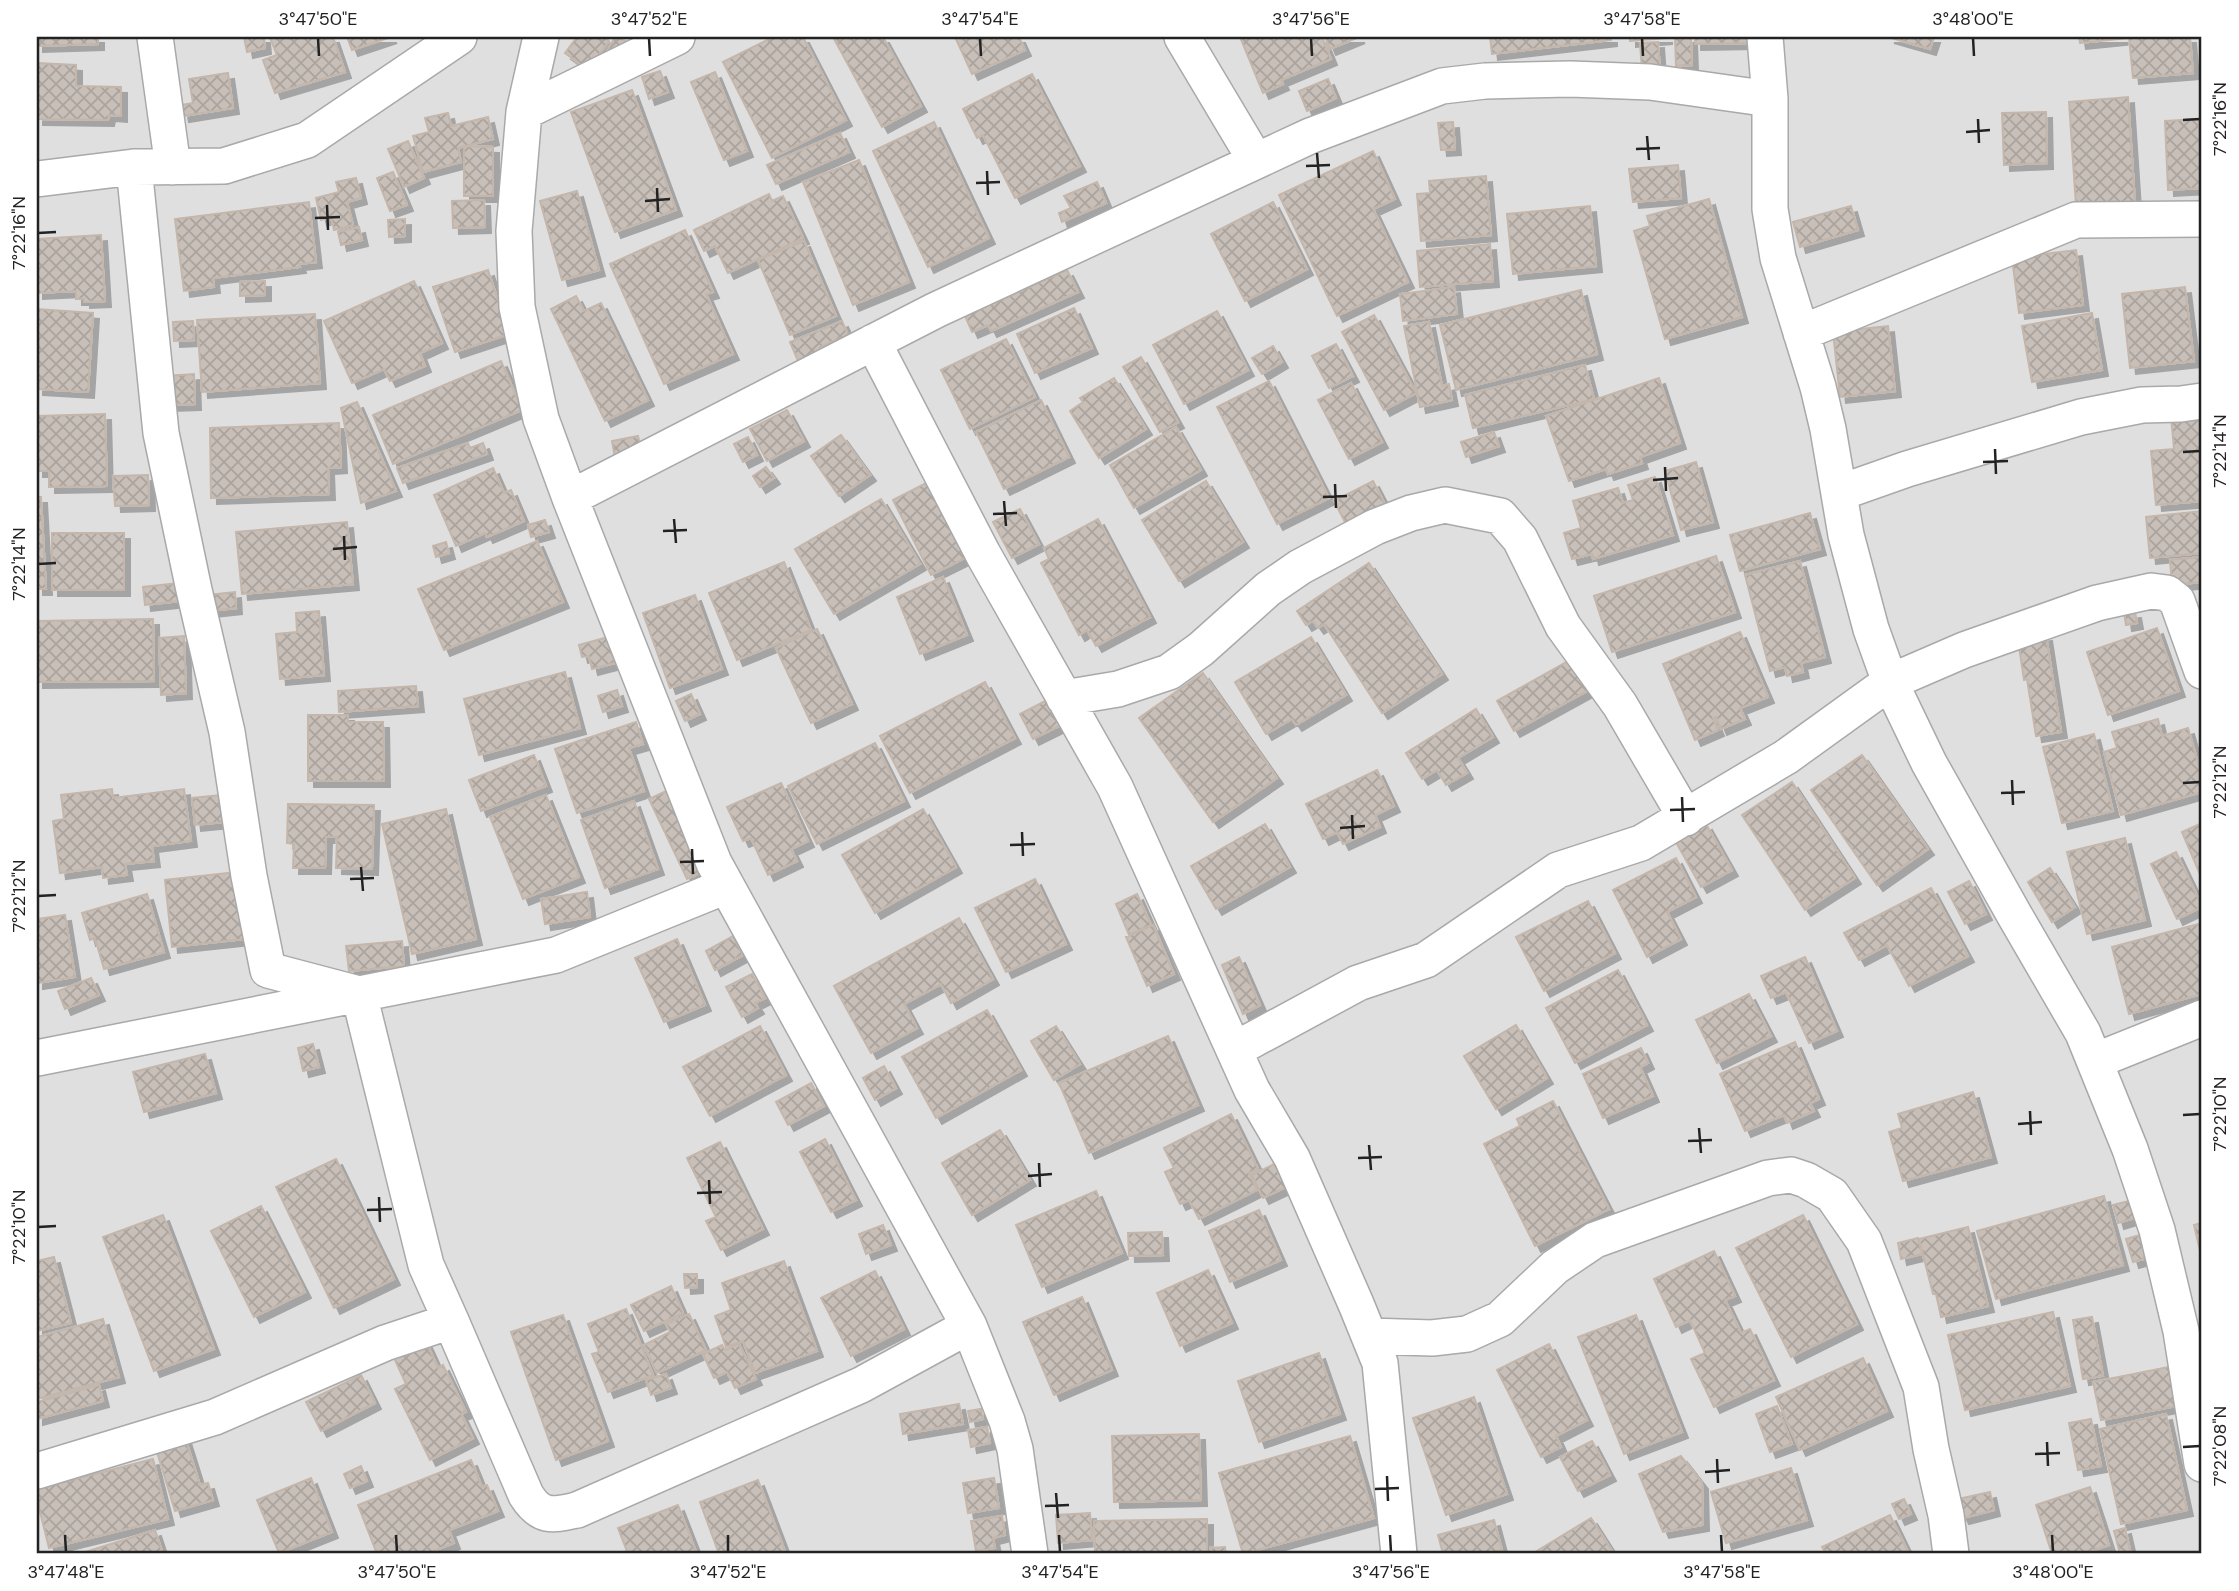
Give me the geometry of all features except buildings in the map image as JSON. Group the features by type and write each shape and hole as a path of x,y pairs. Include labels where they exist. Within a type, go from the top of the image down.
{"street":[{"path":"155,37 173,167"},
{"path":"37,179 134,167 224,166 307,140 459,37"},
{"path":"541,37 524,112 514,231 517,307 541,419 714,863 969,1326 1007,1421 1015,1449 1030,1554"},
{"path":"524,112 677,37"},
{"path":"1182,37 1256,161"},
{"path":"1765,37 1770,99 1770,209 1778,258 1828,429 1846,535 1864,602 1890,682 1929,763 2083,1033 2130,1149 2157,1230 2181,1331 2202,1464"},
{"path":"570,498 936,310 1310,136 1443,86 1485,81 1570,79 1650,82 1770,99"},
{"path":"134,167 161,433 227,732 249,876 268,970 359,994"},
{"path":"1801,333 2076,220 2202,219"},
{"path":"873,342 983,554 1115,788 1252,1090 1292,1158 1380,1363 1399,1554"},
{"path":"1839,494 1907,469 2081,417 2141,405 2202,401"},
{"path":"1064,698 1118,689 1169,672 1201,649 1268,589 1300,567 1375,527 1411,513 1445,505 1500,516 1520,539 1563,626 1620,705 1686,818"},
{"path":"1234,1050 1358,983 1426,960 1558,870 1641,843 1786,757 1890,682 1964,650 2097,603 2151,591 2167,593 2177,601 2202,671"},
{"path":"37,1058 556,955 726,886"},
{"path":"359,994 426,1265 526,1495 533,1506 542,1512 556,1515 577,1510 861,1385 969,1326"},
{"path":"2095,1061 2202,1018"},
{"path":"1369,1336 1432,1338 1467,1334 1500,1319 1555,1267 1595,1240 1769,1178 1791,1175 1806,1180 1832,1195 1864,1241 1921,1387 1951,1554"},
{"path":"37,1471 215,1417 385,1343 451,1321"}],"shaded area":[{"path":"37,37 2202,37 2202,1554 37,1554"}]}
